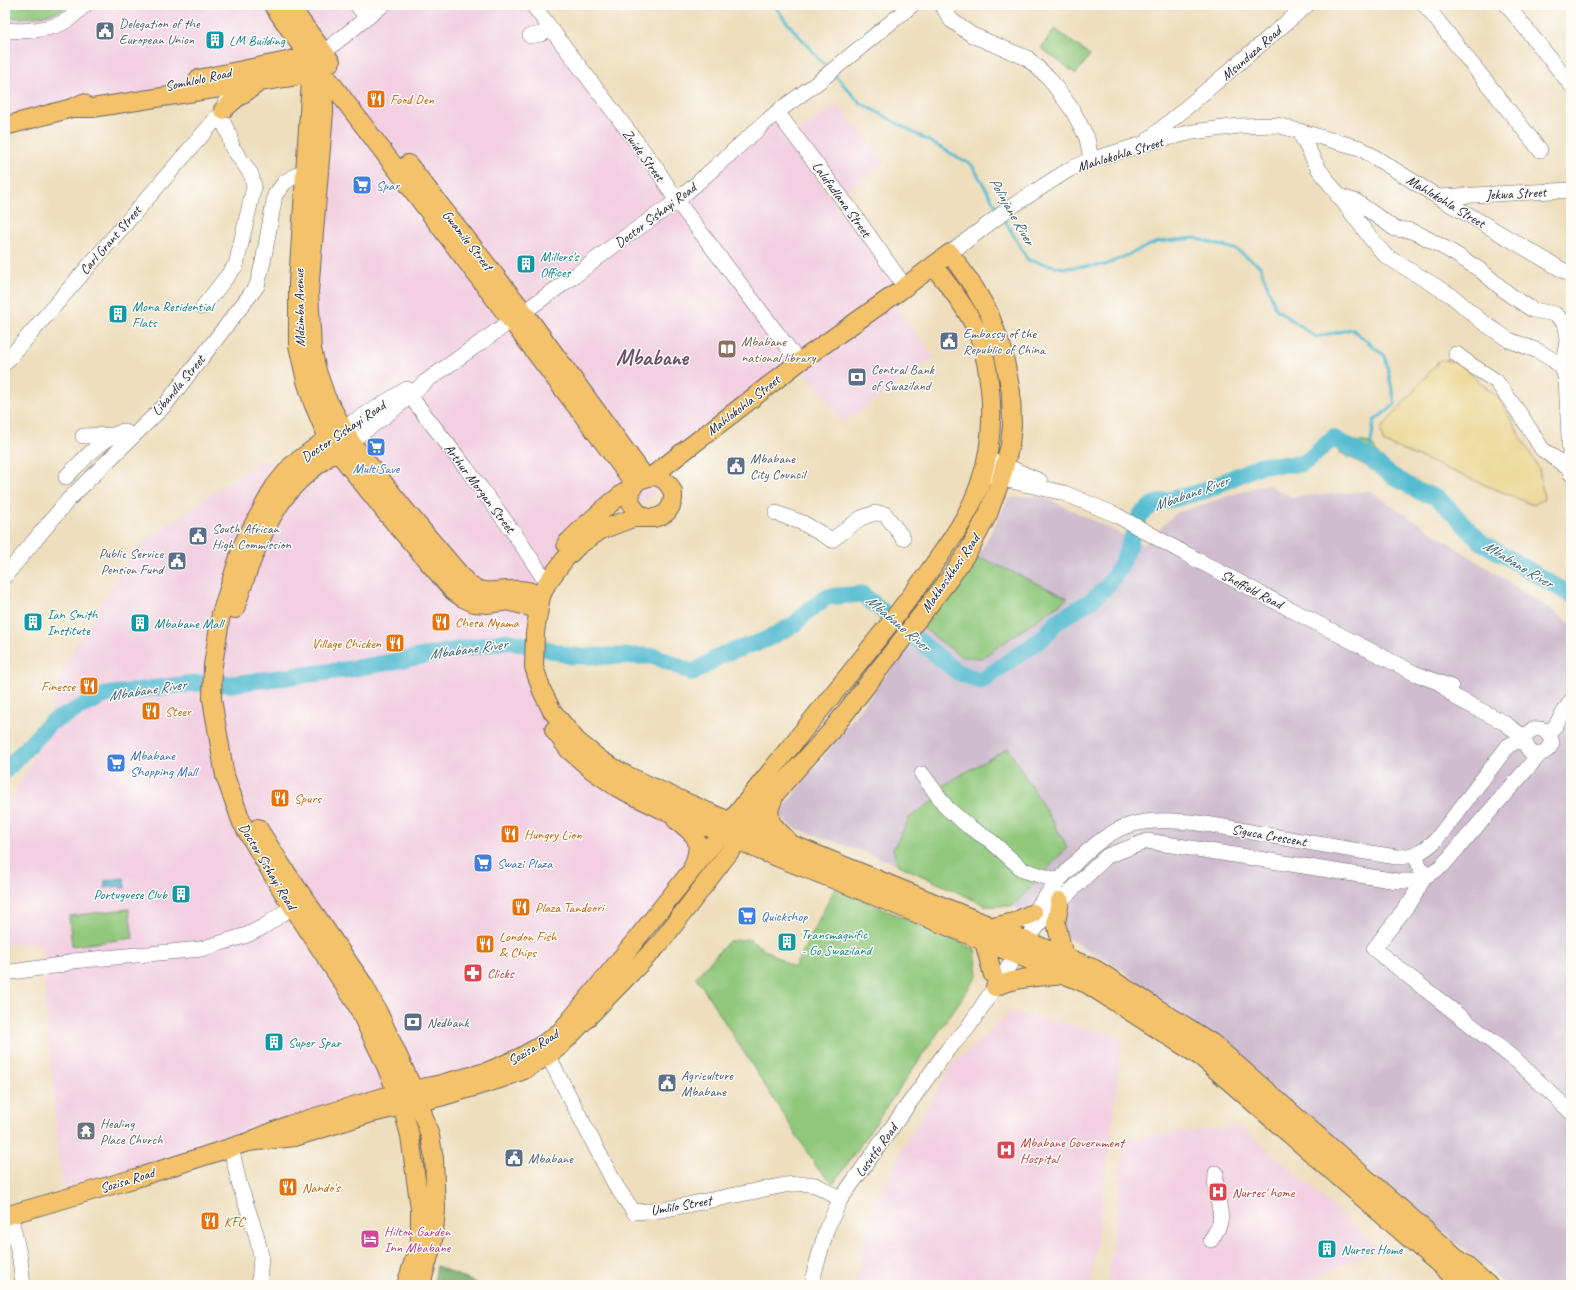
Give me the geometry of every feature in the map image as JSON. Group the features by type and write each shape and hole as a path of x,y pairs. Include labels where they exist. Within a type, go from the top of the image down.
{"main road":[{"name":"Gwamile Street","path":"273,5 297,40 317,53 344,81 641,481"},
{"name":"Gwamile Street","path":"289,5 317,53"},
{"name":"Somhlolo Road","path":"266,76 317,53"},
{"name":"Mdzimba Avenue","path":"317,53 323,80 324,112 309,292 311,331 312,348 317,371 339,440"},
{"name":"Somhlolo Road","path":"5,126 90,102 266,76 323,80"},
{"path":"219,114 266,76"},
{"name":"Gwamile Street","path":"323,80 517,316"},
{"name":"Mdzimba Avenue","path":"323,80 304,170 298,283 298,345 313,403 387,514 453,591 474,603 487,604 538,594"},
{"name":"Mahlokohla Street","path":"538,594 559,550 590,519 612,501 695,443 799,362 905,287 950,253"},
{"name":"Makhosikhosi Road","path":"742,835 776,793 831,731 923,613 969,550 988,514 1003,472 1010,446 1012,425 1011,392 1003,351 989,313 975,289 950,253"},
{"name":"Makhosikhosi Road","path":"726,827 907,601 950,541 979,487 989,437 992,407 990,383 984,353 976,329 961,304 932,266"},
{"name":"Doctor Sishayi Road","path":"339,440 289,492 270,522 251,560 240,590 229,631 218,662 218,696 224,707 233,760 244,800 298,902 356,1003 386,1066 407,1102"},
{"name":"Mahlokohla Street","path":"672,492 673,476 677,464 695,443"},
{"path":"647,518 639,514 633,507 630,500 631,493 641,481 664,480 669,485 673,500 667,512 654,518 647,518 633,518 601,530 579,545 565,559 538,594 525,652 534,667 542,691 552,711 577,741 602,761 626,775 742,835 775,856 989,934 1033,912"},
{"path":"530,662 527,673 532,694 539,709 569,750 592,770 618,788 661,808 726,827"},
{"path":"776,793 769,810 771,823 794,846"},
{"path":"661,808 694,835 698,844 697,855 691,870"},
{"name":"Sozisa Road","path":"8,1215 136,1178 240,1144 295,1137 375,1106 407,1102 437,1091 497,1080 524,1070 545,1051 726,827"},
{"path":"742,835 794,846 989,934 1016,945 1064,956 1095,969 1212,1043 1488,1285"},
{"name":"Sozisa Road","path":"545,1051 560,1046 660,943 742,835"},
{"path":"719,865 740,855 752,854 775,856"},
{"path":"1060,901 1056,923 1064,956"},
{"name":"Doctor Sishayi Road","path":"298,902 364,985 405,1070 407,1102"},
{"path":"989,934 994,981 1014,980 1033,976 1066,976"},
{"path":"1016,945 1066,976 1087,984 1201,1057 1464,1285"},
{"path":"356,1003 356,993 364,985"},
{"path":"386,1066 375,1106 407,1102"},
{"path":"405,1070 437,1091 435,1108 428,1129"},
{"path":"407,1102 428,1129 434,1158 436,1210 433,1241 421,1285"},
{"path":"406,1285 420,1241 420,1209 407,1102"}],"street":[{"path":"5,30 16,31 44,28 66,21 85,5"},
{"path":"357,5 366,18"},
{"path":"317,53 383,5"},
{"name":"Zwide Street","path":"533,5 654,166 677,201 799,362"},
{"name":"Doctor Sishayi Road","path":"339,440 367,430 410,396 425,382 677,201 777,112 817,83 912,5"},
{"path":"942,5 951,20 972,35 1027,58 1049,78 1073,111 1087,138 1091,160"},
{"name":"Msunduza Road","path":"1143,144 1307,5"},
{"path":"1425,5 1540,150"},
{"path":"1507,5 1571,85"},
{"path":"530,36 541,34 549,28"},
{"path":"204,306 236,265 254,187 251,174 232,147 229,134 219,114 226,100 220,83"},
{"path":"1193,132 1191,112 1196,100"},
{"name":"Lalufadlana Street","path":"777,112 853,213 905,287"},
{"name":"Carl Grant Street","path":"5,363 219,114"},
{"name":"Mahlokohla Street","path":"950,253 1011,207 1070,169 1091,160 1143,144 1193,132 1239,126 1276,124 1360,148 1438,197 1571,274"},
{"path":"1300,131 1318,168 1338,196 1386,256 1452,296 1481,321 1509,340 1538,351 1553,360 1562,368 1566,378 1571,474"},
{"name":"Libandla Street","path":"5,576 69,499 165,405 257,286 275,195 285,182 304,170"},
{"name":"Jekwa Street","path":"1438,197 1571,190"},
{"path":"1338,196 1357,202 1395,229 1408,230 1419,234 1452,252 1480,270 1510,295 1534,310 1555,314 1565,323 1567,333 1562,368"},
{"path":"1456,354 1496,380 1542,449 1571,470"},
{"name":"Doctor Sishayi Road","path":"339,440 405,389 425,382"},
{"name":"Arthur Morgan Street","path":"410,396 514,533 538,594"},
{"path":"66,477 95,447 113,435 123,431 133,436"},
{"path":"83,436 113,435"},
{"name":"Sheffield Road","path":"984,467 1064,493 1116,515 1310,620 1414,673 1462,691 1528,733"},
{"path":"776,513 803,523 832,540 862,518 875,513 885,514 904,538"},
{"path":"1441,684 1455,697 1528,733"},
{"path":"1550,734 1571,701"},
{"path":"1503,722 1506,739 1503,752"},
{"path":"1528,733 1525,745 1530,752 1539,755 1547,751 1552,743 1550,734 1542,728 1528,733 1515,741 1503,752 1436,840 1416,855 1424,877 1413,898 1374,949 1517,1061 1571,1112"},
{"name":"Siguca Crescent","path":"1016,945 1107,856 1148,841 1397,881 1418,881 1442,866 1539,755"},
{"path":"922,774 947,808 968,826 991,841 1023,870 1058,881"},
{"name":"Siguca Crescent","path":"1016,945 1033,912 1058,881 1100,841 1126,826 1151,820 1198,823 1397,857 1416,855"},
{"path":"5,973 61,965 73,961 201,949 247,935 263,927 298,902"},
{"name":"Lusutfu Road","path":"813,1285 813,1277 827,1228 840,1200 948,1049 967,1029 1016,945"},
{"name":"Umlilo Street","path":"545,1051 616,1186 634,1212 662,1210 785,1185 805,1183 822,1187 840,1200"},
{"path":"240,1144 239,1183 256,1234 261,1256 259,1285"},
{"path":"1211,1240 1217,1231 1222,1216 1216,1189 1216,1173"},
{"path":"8,1215 20,1259 23,1285"}],"shaded area":[{"path":"67,5 533,5 677,201 772,119 901,290 890,298 934,357 844,423 799,363 677,464 672,481 669,485 633,507 616,505 559,550 540,575 534,593 529,617 525,652 527,673 532,694 545,718 569,750 721,832 542,1045 68,1198 59,1164 41,947 38,942 5,945 5,811 42,741 64,665 135,548 265,457 280,471 328,437 313,403 311,81 289,67 5,119 5,18 31,18 57,12 67,7"},
{"path":"837,104 886,162 844,193 798,132"},
{"path":"1266,484 1292,497 1370,491 1571,623 1571,1285 1507,1285 1124,971 1013,906 987,906 897,864 795,828 778,815 976,560 1009,498 1042,496 1144,545 1176,513"},
{"name":"Mbabane Government Hospital","path":"1012,1012 1121,1036 1117,1089 1091,1285 856,1285 870,1218 881,1191 907,1141 951,1066"},
{"name":"Nurses' home","path":"1241,1126 1379,1247 1303,1285 1107,1285 1125,1138"},
{"path":"1390,1273 1404,1283 1406,1285 1383,1285"}],"green space":[{"path":"5,5 67,5 67,7 60,11 45,15 5,18"},
{"path":"1055,29 1090,55 1076,74 1041,48"},
{"path":"1333,438 1371,443 1380,458 1402,482 1378,472 1339,452"},
{"path":"984,559 1068,598 982,658 962,657 923,628 976,560"},
{"path":"1008,748 1067,848 1013,906 987,906 897,864 893,849 910,817 938,798 942,786"},
{"path":"835,888 975,949 978,975 834,1183 818,1169 696,977 729,941 748,939 794,968"},
{"path":"129,909 133,938 72,946 69,916"},
{"path":"437,1266 480,1285 433,1285"}],"sand":[{"path":"1440,360 1458,362 1500,400 1539,469 1544,499 1533,505 1383,442 1381,429"}],"water":[{"path":"124,878 125,888 120,888 120,886 105,888 105,881"}],"waterway":[{"name":"Polinjane River","path":"774,5 785,20 828,69"},
{"name":"Polinjane River","path":"834,74 859,102 972,165 999,211"},
{"name":"Polinjane River","path":"1004,219 1028,260 1063,268 1105,265 1157,242 1195,238 1237,250 1260,266 1276,309 1316,337 1352,329 1385,356 1395,404 1374,421 1369,458"},
{"name":"Mbabane River","path":"5,771 50,723 105,695 194,683 231,684 351,669 506,641 544,648 570,656 655,656 693,673 721,655 765,640 795,624 809,610 827,597 862,594 957,672 981,681 1044,637 1057,621 1089,602 1108,586 1121,565 1141,514 1154,504 1204,491 1261,465 1300,464 1307,461 1333,438 1369,458 1391,475 1420,492 1437,497 1481,542 1571,595"}],"place":[{"name":"Delegation of the European Union","path":"105,31"},
{"name":"LM Building","path":"215,40"},
{"name":"Food Den","path":"376,99"},
{"name":"Spar","path":"362,185"},
{"name":"Millers's Offices","path":"526,264"},
{"name":"Mona Residential Flats","path":"118,314"},
{"name":"Embassy of the Republic of China","path":"949,341"},
{"name":"Mbabane national library","path":"727,349"},
{"name":"Central Bank of Swaziland","path":"857,377"},
{"name":"MultiSave","path":"376,447"},
{"name":"Mbabane City Council","path":"736,466"},
{"name":"South African High Commission","path":"198,536"},
{"name":"Public Service Pension Fund","path":"177,561"},
{"name":"Ian Smith Institute","path":"33,622"},
{"name":"Chesa Nyama","path":"441,622"},
{"name":"Mbabane Mall","path":"140,623"},
{"name":"Village Chicken","path":"395,643"},
{"name":"Finesse","path":"89,686"},
{"name":"Steer","path":"151,711"},
{"name":"Mbabane Shopping Mall","path":"116,763"},
{"name":"Spurs","path":"280,798"},
{"name":"Hungry Lion","path":"510,834"},
{"name":"Swazi Plaza","path":"483,863"},
{"name":"Portuguese Club","path":"181,894"},
{"name":"Plaza Tandoori","path":"521,907"},
{"name":"Quickshop","path":"747,916"},
{"name":"Transmagnific - Go Swaziland","path":"787,942"},
{"name":"London Fish & Chips","path":"485,944"},
{"name":"Clicks","path":"473,973"},
{"name":"Nedbank","path":"413,1022"},
{"name":"Super Spar","path":"274,1042"},
{"name":"Agriculture Mbabane","path":"667,1083"},
{"name":"Healing Place Church","path":"86,1131"},
{"name":"Mbabane Government Hospital","path":"1006,1150"},
{"name":"Mbabane","path":"514,1158"},
{"name":"Nando's","path":"288,1187"},
{"name":"Nurses' home","path":"1218,1192"},
{"name":"KFC","path":"210,1221"},
{"name":"Hilton Garden Inn Mbabane","path":"370,1239"},
{"name":"Nurses Home","path":"1327,1249"}],"district":[{"name":"Mbabane","path":"652,357"}]}
